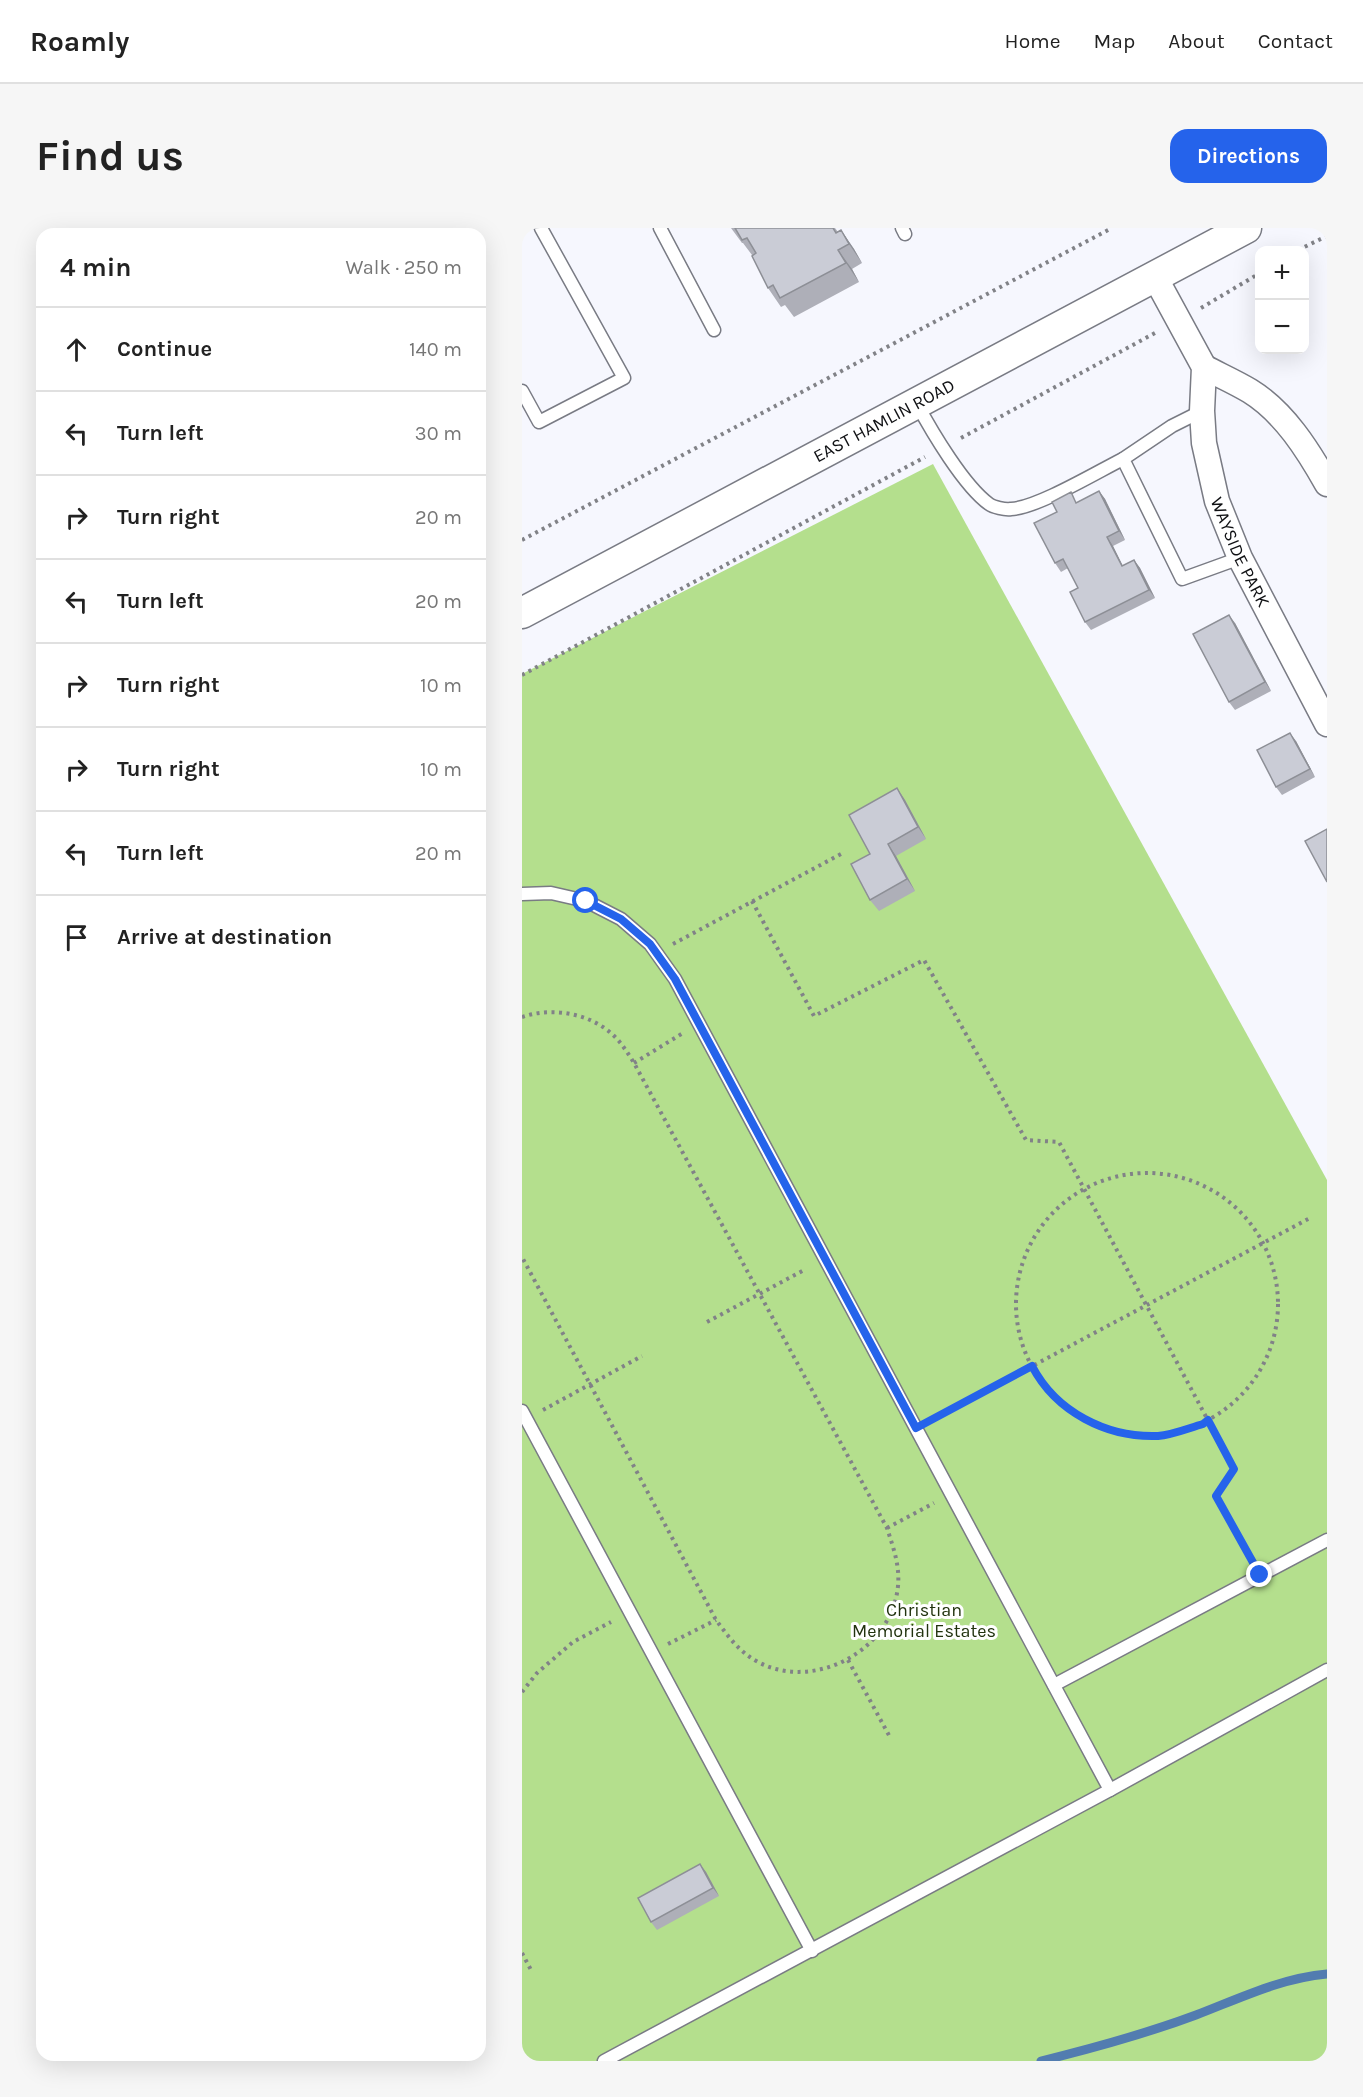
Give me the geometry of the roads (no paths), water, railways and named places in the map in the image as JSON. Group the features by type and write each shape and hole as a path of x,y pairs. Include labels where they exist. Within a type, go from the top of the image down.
{"street":[{"name":"EAST HAMLIN ROAD","path":"522,613 1246,228"},
{"path":"1155,277 1204,367 1251,392 1274,411 1314,461 1327,484"},
{"name":"WAYSIDE PARK","path":"1204,367 1202,411 1204,443 1214,491 1240,558 1327,724"}],"lane":[{"path":"522,391 539,422 624,378 541,228"},
{"path":"660,228 714,330"},
{"path":"917,404 942,447 967,481 990,505 1010,510 1036,503 1123,459 1172,426 1202,411"},
{"path":"1123,459 1182,579 1240,558"},
{"path":"522,894 551,893 586,901 621,919 650,944 675,979 1110,1790"},
{"path":"524,1415 812,1950"},
{"path":"1054,1685 1327,1540"},
{"path":"604,2061 1110,1790 1327,1670"}],"waterway":[{"path":"1041,2061 1158,2028 1276,1985 1327,1974"}],"park label":[{"name":"Christian Memorial Estates","path":"924,1620"}]}
